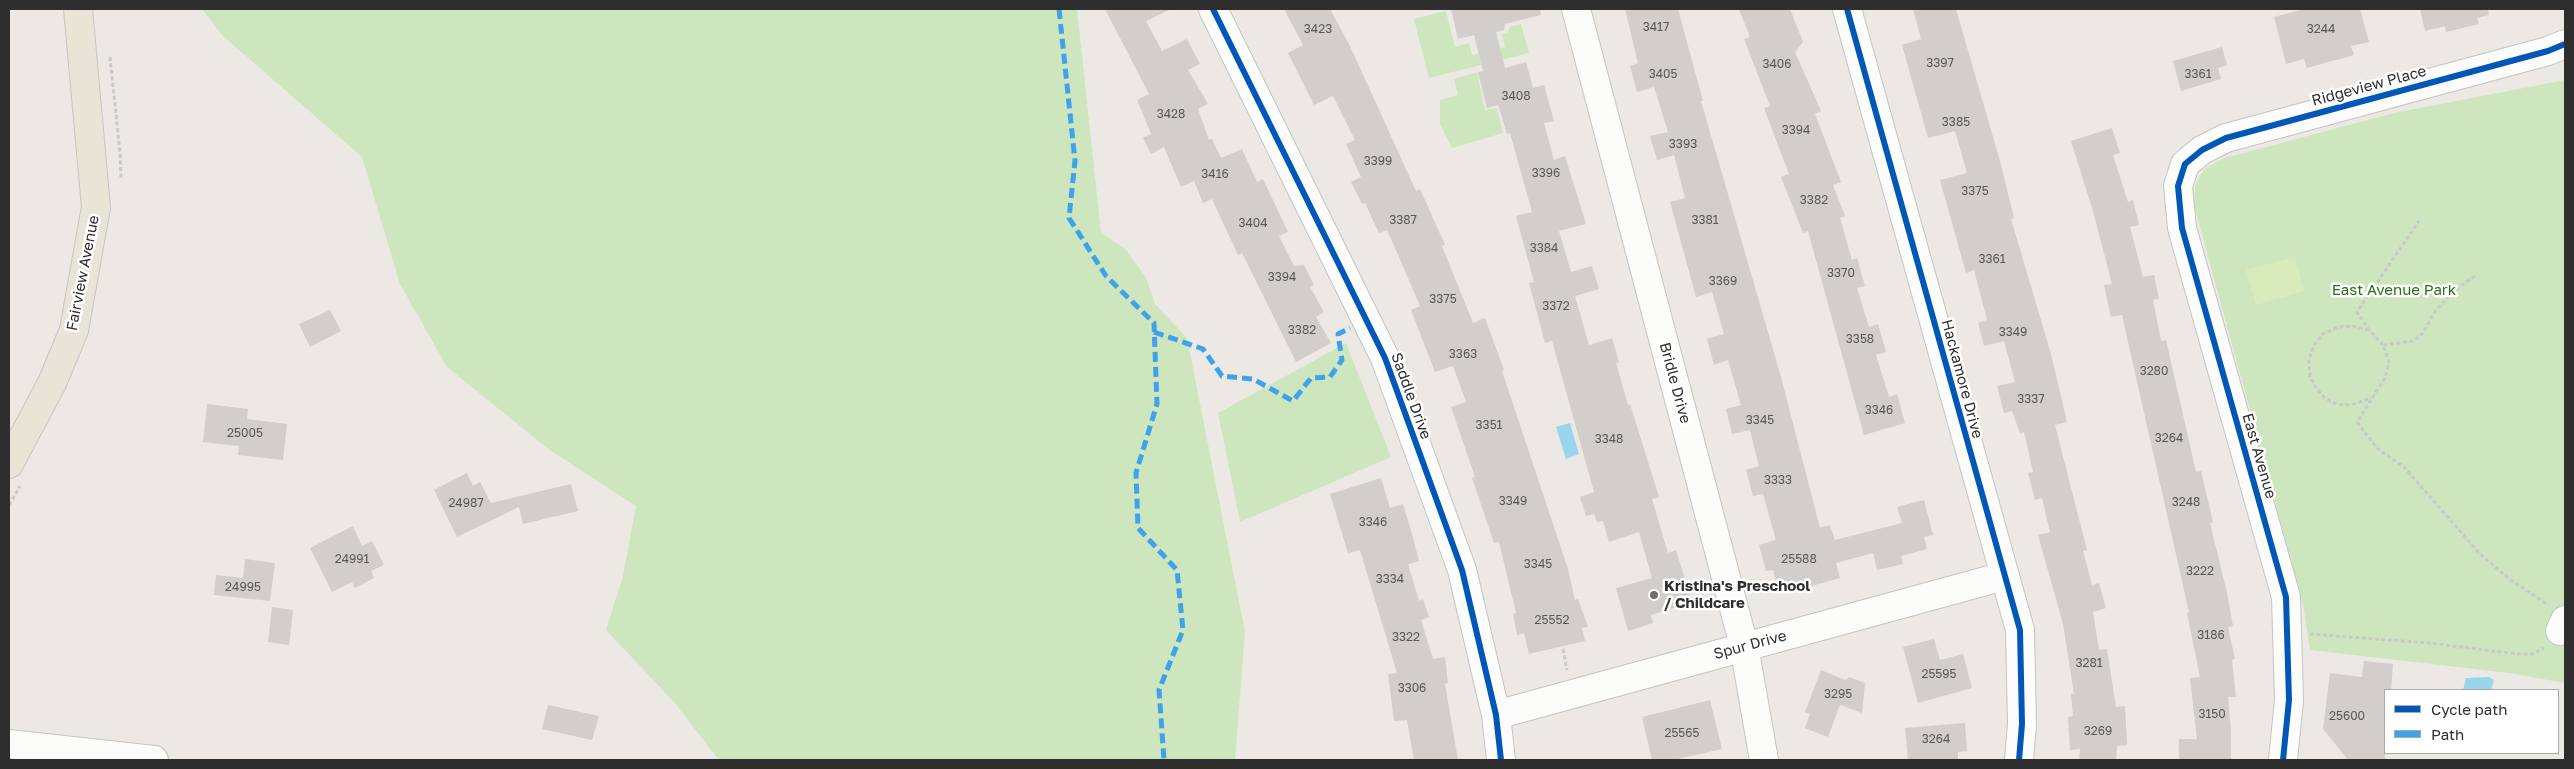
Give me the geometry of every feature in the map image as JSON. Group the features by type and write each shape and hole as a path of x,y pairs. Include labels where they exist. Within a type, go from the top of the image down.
{"main road":[{"name":"Fairview Avenue","path":"9,464 52,383 74,330 96,207 78,9"}],"street":[{"name":"Saddle Drive","path":"1212,9 1385,358 1462,570 1496,715 1501,760"},
{"name":"Bridle Drive","path":"1576,9 1744,646 1764,760"},
{"name":"Hackamore Drive","path":"1847,9 2020,630 2022,724 2019,760"},
{"name":"Ridgeview Place","path":"2185,164 2202,150 2226,138 2548,51 2565,44"},
{"name":"East Avenue","path":"2185,164 2178,186 2182,228 2286,597 2289,700 2283,760"},
{"name":"Spur Drive","path":"1496,715 2004,576"},
{"path":"9,744 154,760"}],"path":[{"path":"2287,632 2532,654 2546,647 2563,625 2556,612 2480,554 2404,467 2378,449 2356,422 2385,378 2389,362 2383,345 2369,330 2357,312 2419,220"},
{"path":"2383,345 2414,341 2459,287 2475,276"},
{"path":"2369,330 2352,326 2338,328 2323,334 2314,345 2309,360 2310,376 2316,388 2325,398 2337,404 2351,405 2373,396"},
{"path":"1563,650 1567,670"}],"green space":[{"path":"202,9 1077,9 1101,233 1125,249 1146,277 1155,304 1187,338 1245,632 1235,760 719,760 674,702 606,630 623,576 636,506 551,451 447,367 400,284 362,157 223,36"},
{"path":"1446,11 1455,47 1469,43 1472,55 1505,47 1502,34 1508,32 1510,27 1521,24 1529,53 1429,78 1414,19"},
{"path":"1477,72 1485,110 1497,108 1503,133 1452,148 1440,124 1440,100 1458,95 1454,79"},
{"name":"East Avenue Park","path":"2565,80 2565,683 2509,673 2310,650 2303,604 2194,205 2195,185 2204,169 2225,158 2394,113"},
{"path":"2295,257 2304,291 2256,305 2246,270"},
{"path":"1346,343 1391,457 1240,522 1218,413"}],"water":[{"path":"1570,423 1579,454 1566,459 1556,427"},
{"path":"2489,677 2494,680 2491,689 2463,689 2466,678"}],"building":[{"path":"1105,9 1171,9 1146,21 1162,51 1187,39 1200,64 1188,70 1208,104 1198,109 1209,140 1212,139 1221,158 1242,149 1257,182 1263,179 1288,232 1279,236 1294,266 1304,265 1314,285 1310,287 1324,312 1316,317 1331,343 1296,362 1242,253 1238,255 1212,199 1203,203 1194,181 1181,187 1164,147 1151,154 1143,138 1151,134 1137,100 1149,94"},
{"path":"1284,9 1330,9 1350,46 1416,191 1420,189 1445,245 1442,246 1473,323 1485,318 1504,370 1502,371 1568,569 1575,600 1578,599 1588,627 1582,628 1585,641 1529,654 1524,633 1517,635 1513,614 1516,613 1499,542 1494,543 1472,478 1475,477 1451,407 1466,402 1453,366 1435,372 1411,310 1420,306 1387,230 1379,233 1365,203 1362,204 1351,182 1361,177 1346,144 1355,140 1333,96 1314,105 1288,53 1303,45"},
{"path":"1451,9 1540,9 1541,15 1505,24 1504,30 1496,32 1505,68 1526,62 1533,88 1544,85 1554,121 1544,123 1554,160 1565,156 1586,224 1559,231 1571,272 1592,266 1599,289 1575,296 1589,345 1612,338 1619,362 1616,363 1628,405 1630,404 1659,497 1652,499 1668,553 1676,550 1692,602 1651,615 1653,623 1628,631 1616,588 1652,578 1639,532 1609,542 1603,521 1597,522 1594,514 1586,516 1580,497 1594,492 1552,341 1545,343 1529,283 1534,282 1516,216 1532,212 1510,133 1507,134 1498,105 1487,108 1478,72 1483,71 1474,35 1458,39"},
{"path":"1625,9 1678,9 1703,101 1701,101 1781,377 1820,528 1830,525 1835,540 1902,523 1897,507 1924,500 1933,535 1924,537 1927,549 1901,556 1903,564 1877,570 1873,553 1836,563 1840,578 1797,590 1796,584 1778,589 1773,570 1766,571 1759,545 1776,540 1763,494 1753,496 1746,470 1759,466 1750,430 1732,434 1726,409 1741,405 1728,360 1714,365 1707,339 1724,334 1712,292 1696,297 1670,202 1685,198 1674,155 1657,160 1650,136 1668,132 1654,87 1637,92 1630,66 1638,63"},
{"path":"1739,9 1790,9 1803,42 1795,52 1821,111 1815,114 1841,182 1833,185 1845,216 1840,218 1852,260 1857,258 1865,286 1857,288 1869,327 1878,324 1886,352 1876,355 1889,397 1897,394 1905,423 1864,435 1808,231 1803,233 1781,177 1789,174 1764,108 1770,106 1744,39 1750,37"},
{"path":"1913,9 1956,9 2000,161 2014,218 2011,219 2051,354 2067,422 2055,425 2087,550 2083,551 2092,585 2099,583 2106,608 2093,612 2099,650 2107,649 2116,707 2125,706 2127,745 2117,746 2116,760 2079,760 2080,749 2070,750 2068,717 2073,716 2071,694 2074,694 2063,624 2038,535 2050,532 2042,498 2035,500 2028,473 2033,472 2024,432 2020,433 2012,411 2004,413 1997,386 2015,382 2004,341 1984,346 1978,323 1987,320 1974,270 1966,273 1940,180 1967,173 1955,131 1928,138 1902,45 1921,39"},
{"path":"2304,9 2360,9 2369,42 2351,46 2354,55 2307,68 2304,59 2286,64 2274,17"},
{"path":"2420,9 2488,9 2489,15 2477,18 2479,24 2446,32 2445,26 2425,31"},
{"path":"2222,47 2227,65 2218,68 2221,79 2181,91 2173,61"},
{"path":"2112,128 2120,153 2113,155 2128,202 2133,200 2139,225 2130,227 2143,277 2154,275 2159,299 2153,300 2161,341 2166,340 2196,472 2201,471 2213,522 2210,523 2227,593 2233,626 2228,627 2235,659 2232,660 2236,697 2228,697 2231,760 2179,760 2179,739 2197,739 2190,678 2200,677 2187,613 2189,612 2122,315 2111,317 2104,285 2112,284 2093,211 2071,141"},
{"path":"330,310 341,331 310,347 299,324"},
{"path":"207,404 248,409 247,419 287,424 283,460 238,455 239,446 203,442"},
{"path":"467,473 473,486 480,482 491,503 571,484 578,511 523,524 519,507 457,537 434,490"},
{"path":"1381,478 1390,508 1403,504 1412,534 1419,561 1408,564 1419,601 1423,599 1429,617 1421,620 1433,659 1445,657 1448,683 1445,684 1458,760 1414,760 1407,720 1394,721 1388,674 1397,673 1360,550 1348,553 1330,494"},
{"path":"353,526 362,546 372,541 384,565 371,571 374,578 355,588 352,582 332,592 310,548"},
{"path":"245,559 275,563 270,601 214,595 216,575 243,578"},
{"path":"272,607 293,610 289,645 268,642"},
{"path":"1934,639 1940,660 1963,654 1972,688 1918,703 1903,647"},
{"path":"2364,661 2393,664 2391,689 2384,689 2385,760 2348,760 2323,729 2330,673 2362,677"},
{"path":"1821,670 1845,680 1849,677 1865,683 1862,713 1840,705 1828,737 1805,728 1810,714 1805,712"},
{"path":"1710,700 1722,749 1673,760 1652,760 1642,717"},
{"path":"548,705 599,716 592,740 542,729"},
{"path":"1965,723 1967,751 1958,752 1958,760 1908,760 1905,728"}],"marked path":[{"path":"1059,9 1075,161 1069,218 1106,276 1154,323 1157,404 1136,473 1138,528 1177,570 1183,630 1159,690 1164,760"},
{"path":"1154,332 1203,349 1222,376 1253,379 1293,401 1311,378 1330,377 1342,360 1338,334 1350,328"}],"cycle path":[{"path":"1213,9 1385,358 1462,570 1496,715 1501,760"},
{"path":"1847,9 2020,630 2022,724 2019,760"},
{"path":"2283,760 2289,700 2286,597 2182,228 2178,186 2185,164 2202,150 2226,138 2548,51 2565,44"}],"place":[{"name":"Kristina's Preschool / Childcare","path":"1654,595"}]}
